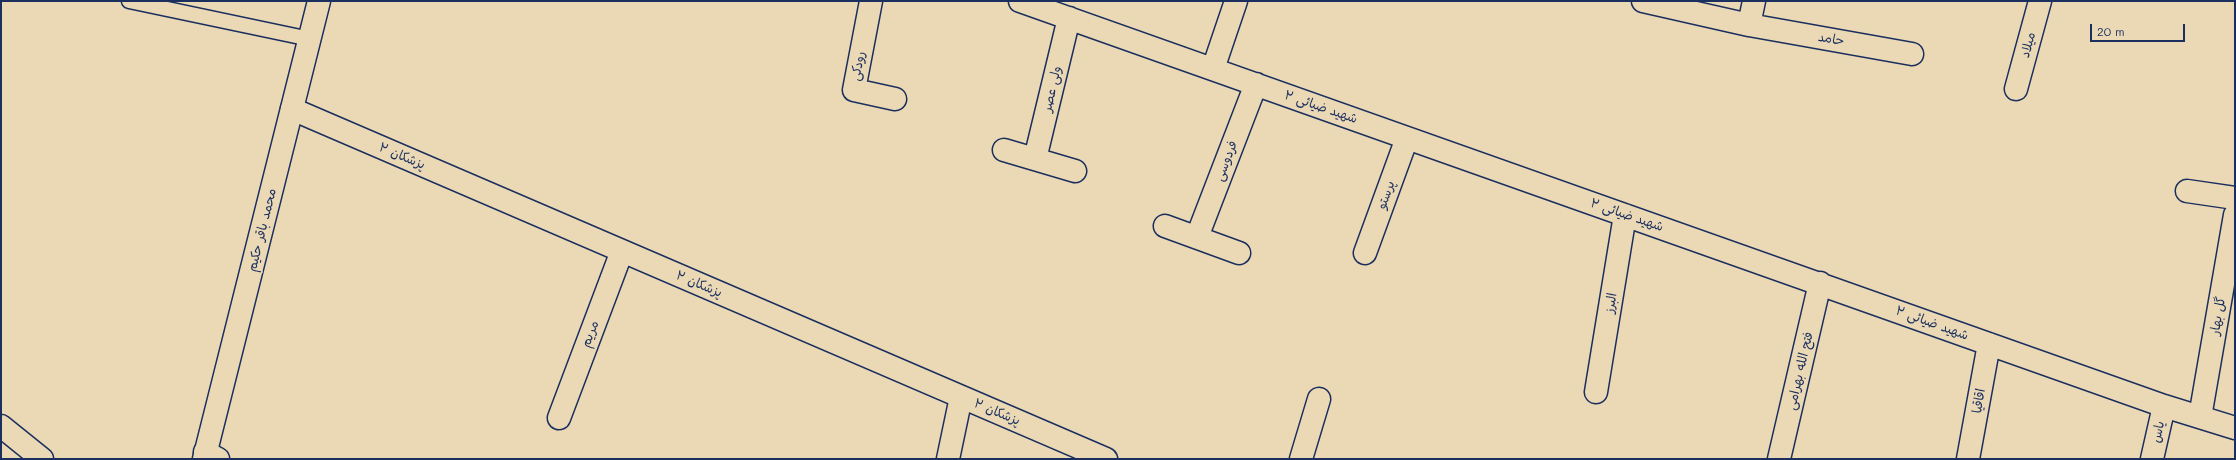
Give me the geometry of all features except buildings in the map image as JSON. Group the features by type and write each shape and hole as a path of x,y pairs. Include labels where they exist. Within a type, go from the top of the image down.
{"street":[{"name":"محمد باقر حکیم","path":"209,457 319,1"},
{"name":"رودکی","path":"871,1 854,90 895,99"},
{"name":"شهید ضیائی ۲","path":"1020,1 2164,406 2235,428"},
{"path":"1213,69 1236,1"},
{"name":"حامد","path":"1643,1 1749,25 1912,54"},
{"path":"1749,25 1754,1"},
{"name":"میلاد","path":"2016,89 2040,1"},
{"name":"ولی عصر","path":"1035,159 1069,18"},
{"name":"فردوسی","path":"1197,237 1256,84"},
{"name":"پزشکان ۲","path":"292,109 1106,459"},
{"name":"پرستو","path":"1365,253 1406,138"},
{"path":"1004,150 1076,171"},
{"path":"2187,191 2235,198"},
{"name":"البرز","path":"1596,392 1625,214"},
{"name":"گل بهار","path":"2200,417 2235,215"},
{"path":"1165,226 1239,253"},
{"name":"مریم","path":"559,418 622,251"},
{"name":"فتح الله بهرامی","path":"1779,459 1820,283"},
{"name":"اقاقیا","path":"1968,459 1989,344"},
{"path":"948,459 961,396"},
{"path":"1301,459 1319,399"},
{"name":"یاس","path":"2152,459 2164,406"},
{"path":"1,426 42,459"}],"lane":[{"path":"129,1 310,39"}]}
